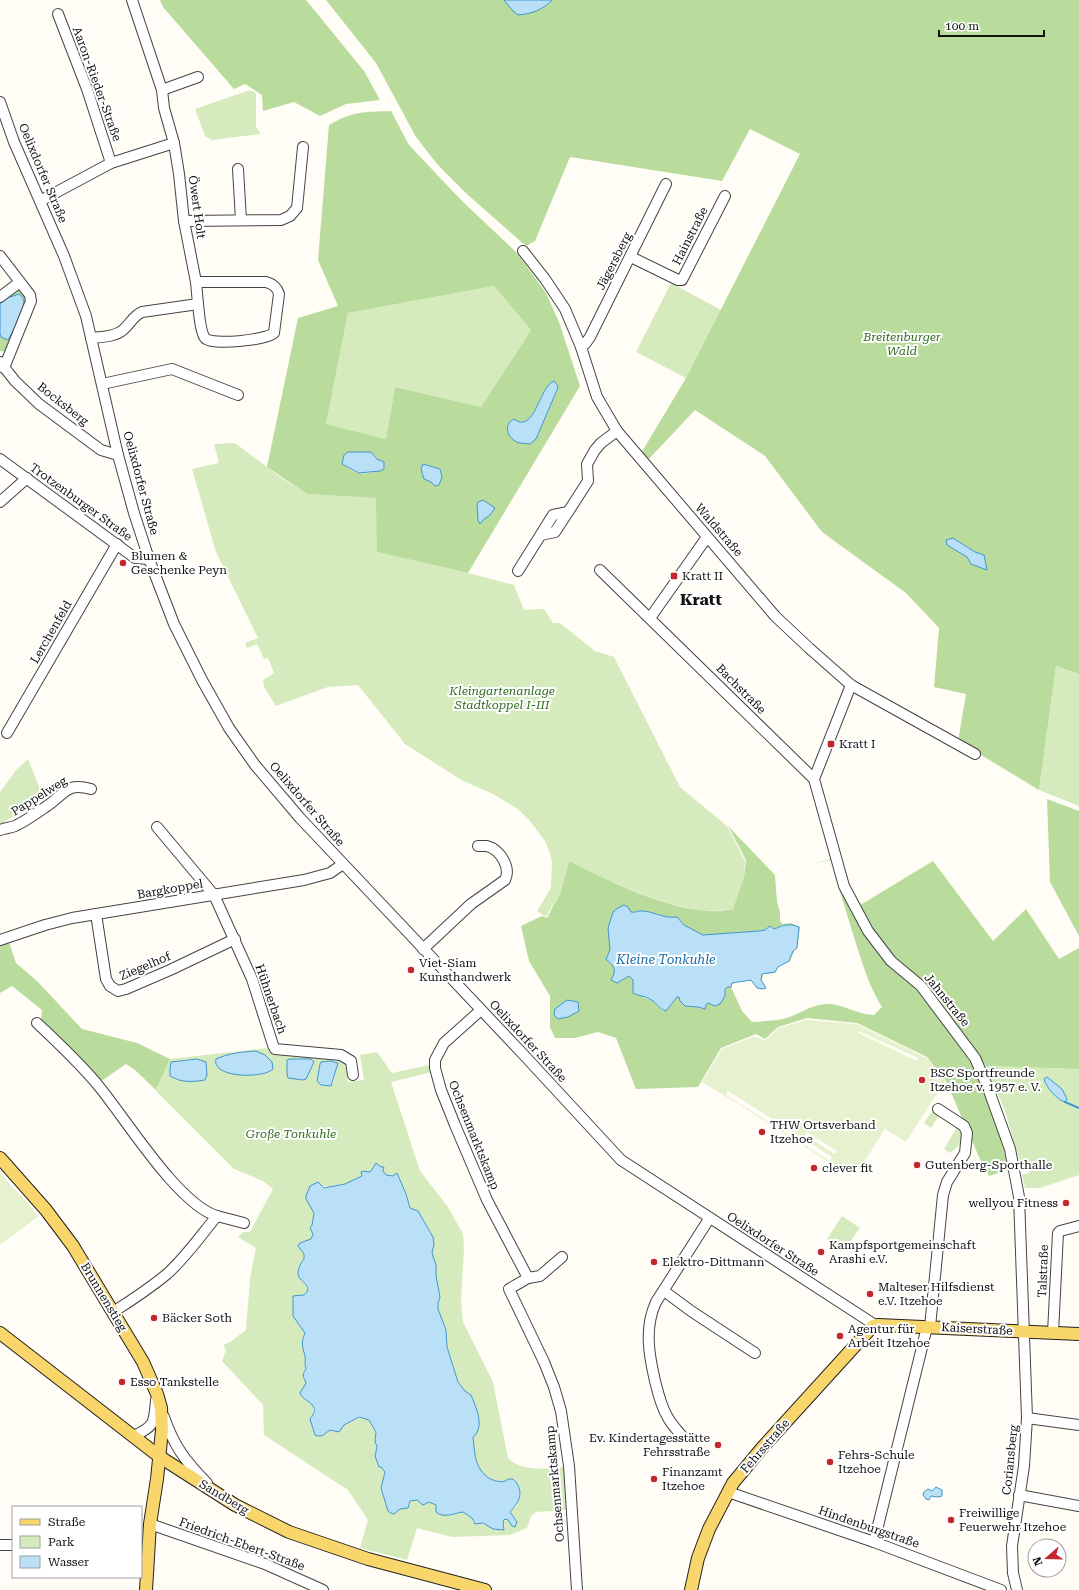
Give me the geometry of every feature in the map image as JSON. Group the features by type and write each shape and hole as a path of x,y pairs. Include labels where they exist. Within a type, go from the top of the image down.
{"main road":[{"name":"Brunnenstieg","path":"0,1158 57,1223 73,1246 143,1362 157,1394 162,1430 160,1457 150,1524 145,1546 146,1590"},
{"name":"Kaiserstraße","path":"875,1325 1079,1334"},
{"name":"Fehrsstraße","path":"691,1590 704,1542 716,1514 728,1492 744,1469 762,1448 870,1328 875,1325"},
{"name":"Sandberg","path":"0,1333 160,1457 235,1505 300,1536 368,1559 485,1590"}],"street":[{"name":"Öwert Holt","path":"132,0 162,90 164,108 174,143 178,164 184,221 196,282 202,332 208,341 216,342 261,339 271,336 274,333 279,294 278,290 272,284 266,282 196,282"},
{"name":"Aaron-Rieder-Straße","path":"58,14 87,89 111,163"},
{"path":"162,90 198,77"},
{"name":"Oelixdorfer Straße","path":"0,102 14,142 64,256 83,310 91,338 118,455 134,513 149,559 174,624 186,650 229,728 277,792 621,1160 875,1325"},
{"path":"40,201 111,163 174,143"},
{"path":"184,221 280,220 290,216 297,208 303,147"},
{"path":"238,169 241,220"},
{"name":"Jägersberg","path":"581,347 590,337 666,184"},
{"name":"Hainstraße","path":"631,256 678,280 682,280 725,196"},
{"name":"Waldstraße","path":"523,251 545,279 561,303 581,347 597,397 616,431 788,628 851,685 975,754"},
{"path":"0,256 30,295 31,303 2,365"},
{"path":"0,297 20,282"},
{"path":"91,338 120,332 134,316 142,312 198,304"},
{"name":"Bocksberg","path":"2,365 22,388 39,404 101,450 118,455"},
{"path":"102,384 172,369 238,395"},
{"path":"518,570 553,515 568,512 588,481 588,464 595,450 616,431"},
{"name":"Trotzenburger Straße","path":"0,459 135,558 149,559"},
{"path":"0,502 27,478"},
{"path":"650,618 707,537"},
{"name":"Lerchenfeld","path":"7,734 117,544"},
{"name":"Bachstraße","path":"600,570 814,779"},
{"path":"814,779 851,685"},
{"name":"Jahnstraße","path":"814,779 836,861 850,899 868,931 891,961 921,986 974,1058 988,1088 1010,1149 1019,1196 1024,1331"},
{"name":"Pappelweg","path":"0,830 15,826 48,806 62,793 73,788 83,787 91,789"},
{"name":"Hühnerbach","path":"157,827 214,895 235,939 252,980 275,1049 341,1055 350,1061 353,1075"},
{"path":"423,949 471,904 505,880 507,868 503,859 489,847 478,846"},
{"name":"Bargkoppel","path":"0,940 45,925 96,914 304,880 330,873 343,864"},
{"name":"Ziegelhof","path":"96,914 106,979 110,986 118,991 170,970 235,939"},
{"name":"Ochsenmarktskamp","path":"481,1010 444,1043 435,1060 435,1068 441,1090 487,1200 528,1278"},
{"path":"37,1023 101,1088 146,1149 178,1187 209,1213 244,1223"},
{"path":"874,1542 929,1327 943,1195 947,1182 964,1157 967,1140 967,1132 964,1126 938,1109"},
{"path":"113,1312 166,1274 180,1260 217,1216"},
{"path":"682,1436 672,1424 663,1408 653,1372 648,1335 652,1313 656,1302 710,1219"},
{"name":"Talstraße","path":"1053,1333 1058,1233 1060,1231 1079,1226"},
{"name":"Ochsenmarktskamp","path":"562,1257 540,1276 528,1278 510,1289 548,1372 561,1411 569,1466 576,1590"},
{"path":"664,1291 691,1311 755,1353"},
{"name":"Coriansberg","path":"1017,1590 1013,1573 1012,1546 1024,1466 1027,1418 1024,1331"},
{"path":"134,1436 151,1426 155,1416 157,1394"},
{"path":"160,1408 176,1448 187,1462 218,1494"},
{"path":"1027,1418 1079,1425"},
{"name":"Hindenburgstraße","path":"728,1492 874,1542 1001,1590"},
{"path":"1019,1495 1079,1506"},
{"name":"Friedrich-Ebert-Straße","path":"150,1524 265,1564 323,1590"},
{"path":"0,1545 12,1545"}],"green space":[{"path":"160,0 306,0 364,71 380,100 346,104 320,116 294,102 263,111 262,95 245,84 234,89 163,7"},
{"name":"Breitenburger Wald","path":"326,0 504,0 508,4 552,0 1079,0 1079,674 1056,666 1039,790 958,741 966,694 934,687 939,628 906,593 822,532 765,456 695,410 646,462 640,455 686,378 800,154 750,129 722,181 570,157 535,241 526,246 468,195 437,164 416,137 376,63","holes":["953,538 975,552 984,555 968,557 947,545"]},
{"path":"250,90 256,93 256,127 261,134 212,140 205,136 195,109"},
{"path":"391,111 409,145 462,201 516,252 546,293 559,322 580,386 468,573 377,552 376,498 307,494 267,467 298,318 338,306 318,260 329,125 337,120 359,113","holes":["494,286 531,330 481,407 395,387 386,439 326,424 348,313","552,382 558,386 536,439 522,443 516,441 510,436 514,419 521,422 532,416 547,386","348,452 371,452 385,466 374,472 358,473 342,464 344,455","423,464 440,469 442,477 439,485 435,486 431,482 424,479 421,469"]},
{"path":"671,283 721,310 686,378 636,352"},
{"path":"494,286 531,330 481,407 395,387 386,439 326,424 348,313"},
{"path":"17,289 24,293 27,300 7,352 0,351 0,334 1,337 13,328 18,320 20,309 19,294 1,302 0,304 0,299"},
{"name":"Kleingartenanlage Stadtkoppel I-III","path":"235,443 280,477 307,494 377,498 377,552 514,585 524,610 544,609 553,623 560,623 595,651 614,657 680,787 727,826 745,861 744,878 733,909 708,911 654,899 569,861 561,891 546,917 537,911 551,888 552,862 550,853 545,841 530,821 518,809 493,794 463,781 405,744 358,685 328,687 276,706 264,687 263,680 274,673 268,658 264,659 257,644 247,648 245,643 258,638 216,552 192,469 219,463 214,444"},
{"path":"1056,666 1079,674 1079,806 1039,790"},
{"path":"28,759 44,799 0,824 0,792 17,769"},
{"path":"1047,799 1079,811 1079,936 1050,882"},
{"path":"728,826 775,875 780,921 783,924 791,923 800,927 797,948 799,927 783,925 774,929 770,926 765,930 759,931 703,935 684,925 677,917 665,917 639,911 634,913 624,905 615,910 610,950 606,959 615,968 615,973 612,980 623,979 629,976 633,980 634,986 644,998 652,1000 665,1011 677,997 679,997 683,1004 701,1009 708,1003 715,1006 725,996 725,989 730,985 742,1011 752,1022 783,1019 811,1007 823,1004 841,1006 868,1015 874,1015 882,1007 874,993 857,947 831,860 810,864 832,859 848,902 918,989 969,1060 984,1091 1002,1139 1008,1170 989,1176 979,1157 946,1081 927,1057 857,1023 807,1018 778,1027 765,1039 756,1034 721,1048 698,1087 636,1089 616,1038 598,1032 575,1038 555,1038 550,1027 550,996 529,961 521,926 542,916 547,918 561,891 569,861 619,885 654,899 690,909 714,911 733,909 744,877 746,860"},
{"path":"933,861 993,941 1026,909 1059,959 1079,948 1079,1069 986,1066 925,984 893,957 870,928 857,907"},
{"path":"9,942 16,963 37,981 82,1029 137,1043 170,1059 156,1090 135,1070 126,1064 100,1082 41,1021 42,1010 12,986 0,993 0,946"},
{"path":"797,948 794,951 790,961 778,967 789,961 793,951"},
{"path":"778,967 775,973 763,974 762,980 766,988 757,988 765,987 761,980 762,974 774,972"},
{"path":"806,1020 856,1024 927,1058 945,1081 906,1142 885,1129 859,1170 844,1166 841,1170 702,1082 722,1049 755,1036 765,1041 778,1028","holes":["859,1031 918,1058 917,1061 858,1033","728,1091 832,1157 830,1161 726,1095","807,1132 837,1151 835,1154 805,1135"]},
{"name":"Große Tonkuhle","path":"268,1048 278,1052 341,1057 345,1061 348,1082 364,1080 360,1055 377,1052 392,1073 429,1065 432,1072 391,1082 420,1171 448,1207 463,1234 464,1248 461,1302 463,1322 493,1382 508,1458 520,1466 527,1468 542,1469 564,1467 566,1510 536,1512 531,1516 527,1528 510,1535 452,1537 417,1528 407,1560 360,1548 368,1520 348,1490 264,1435 263,1405 222,1361 226,1350 223,1345 230,1342 246,1330 250,1278 256,1248 238,1237 243,1232 250,1232 273,1189 263,1181 234,1169 156,1091 170,1059","holes":["256,1051 257,1075 231,1074 231,1053","190,1059 207,1067 205,1080 171,1062","326,1061 334,1061 337,1067 333,1083 317,1081 320,1064","378,1165 386,1175 393,1176 396,1173 406,1194 410,1208 418,1211 430,1231 434,1244 432,1253 436,1265 436,1276 440,1297 438,1309 446,1330 447,1347 458,1382 465,1392 471,1395 474,1405 475,1434 473,1438 475,1460 479,1468 488,1478 496,1481 514,1480 521,1494 517,1506 510,1512 517,1522 515,1527 512,1526 508,1519 503,1521 505,1527 504,1530 474,1523 472,1522 472,1518 463,1512 451,1515 442,1510 433,1502 423,1500 410,1501 408,1508 400,1509 394,1514 388,1511 381,1488 385,1472 375,1456 377,1446 375,1441 376,1432 369,1420 360,1418 352,1420 348,1422 339,1432 330,1430 327,1432 313,1431 311,1423 313,1405 300,1394 306,1383 303,1373 306,1369 302,1344 302,1339 305,1333 293,1316 299,1296 307,1292 306,1285 298,1274 304,1259 304,1254 300,1244 311,1239 313,1229 313,1211 307,1200 307,1195 310,1188 314,1184 327,1187 345,1185 362,1175 361,1172 369,1172"]},
{"path":"986,1066 1079,1069 1079,1175 1040,1188 1025,1188 1022,1175 1029,1173 1028,1165 1021,1166 1005,1111"},
{"path":"932,1111 939,1115 931,1128 924,1123"},
{"path":"957,1127 963,1134 962,1143 950,1153 944,1149"},
{"path":"0,1173 39,1216 0,1245"},
{"path":"842,1216 860,1228 844,1250 827,1239"}],"water":[{"path":"504,0 552,0 536,11 518,15"},
{"path":"19,294 24,299 24,306 8,340 1,337 0,334 0,304 7,298"},
{"path":"554,381 558,386 557,390 536,439 530,444 517,442 509,434 507,427 508,424 514,419 521,422 527,421 536,408 544,391"},
{"path":"348,452 371,452 377,459 384,462 384,469 380,471 359,473 342,464 344,455"},
{"path":"423,464 440,469 442,477 439,485 435,486 431,482 424,479 421,469"},
{"path":"483,500 495,508 480,524 478,520 477,504"},
{"path":"953,538 975,552 984,555 987,570 971,564 967,557 947,545 946,540"},
{"name":"Kleine Tonkuhle","path":"624,905 628,907 631,912 644,911 667,917 677,917 684,925 703,935 759,931 765,930 770,926 774,929 781,926 792,925 799,927 797,948 793,951 789,961 778,967 775,972 762,974 761,980 766,988 757,988 751,980 732,983 731,987 725,989 725,996 720,1004 715,1006 708,1003 705,1009 685,1006 680,1001 679,997 677,997 666,1011 661,1009 650,999 633,993 633,980 629,976 617,983 611,980 614,974 614,969 606,959 610,950 608,928 613,912"},
{"path":"567,1000 578,1002 579,1011 568,1017 558,1019 554,1015 555,1009"},
{"path":"256,1051 265,1055 272,1062 273,1069 259,1074 239,1075 221,1070 217,1065 216,1059 226,1055"},
{"path":"197,1059 206,1062 207,1075 205,1080 187,1081 179,1080 170,1076 171,1062"},
{"path":"311,1059 314,1062 306,1079 288,1078 287,1060"},
{"path":"330,1061 338,1063 331,1086 321,1085 317,1081 320,1064 321,1062"},
{"path":"1047,1077 1062,1089 1067,1099 1065,1102 1055,1096 1049,1089 1044,1079"},
{"path":"376,1163 381,1167 384,1167 383,1171 386,1175 393,1176 397,1173 410,1208 418,1211 433,1237 434,1244 432,1253 436,1265 436,1276 440,1297 438,1309 446,1330 447,1347 458,1382 465,1391 471,1395 479,1417 479,1426 473,1438 477,1462 481,1471 492,1480 503,1482 513,1479 516,1482 520,1490 520,1494 516,1505 510,1512 517,1522 515,1527 505,1519 503,1521 504,1530 493,1529 483,1523 475,1524 472,1518 463,1512 442,1515 436,1512 436,1505 429,1502 423,1505 417,1500 410,1501 408,1508 400,1509 394,1514 391,1513 388,1511 381,1488 385,1472 381,1467 379,1467 375,1456 377,1447 375,1441 376,1432 369,1420 359,1417 344,1425 339,1432 330,1430 321,1436 315,1435 310,1419 314,1410 313,1407 300,1393 306,1383 303,1376 306,1369 302,1344 305,1333 293,1316 293,1296 304,1295 308,1290 298,1275 298,1270 304,1259 304,1254 298,1246 300,1243 311,1239 313,1234 310,1228 314,1213 306,1199 306,1196 310,1186 318,1182 324,1188 345,1184 362,1176 361,1172 363,1171 371,1171"},
{"path":"936,1487 942,1490 942,1496 931,1496 929,1500 926,1499 923,1495 924,1492 928,1489 932,1491"}],"waterway":[{"path":"1065,1102 1079,1108"}],"place":[{"name":"Blumen & Geschenke Peyn","path":"123,563"},
{"name":"Kratt II","path":"674,576"},
{"name":"Kratt I","path":"831,744"},
{"name":"Viet-Siam Kunsthandwerk","path":"411,970"},
{"name":"BSC Sportfreunde Itzehoe v. 1957 e. V.","path":"922,1080"},
{"name":"THW Ortsverband Itzehoe","path":"762,1132"},
{"name":"Gutenberg-Sporthalle","path":"917,1165"},
{"name":"clever fit","path":"814,1168"},
{"name":"wellyou Fitness","path":"1066,1203"},
{"name":"Kampfsportgemeinschaft Arashi e.V.","path":"821,1252"},
{"name":"Elektro-Dittmann","path":"654,1262"},
{"name":"Malteser Hilfsdienst e.V. Itzehoe","path":"870,1294"},
{"name":"Bäcker Soth","path":"154,1318"},
{"name":"Agentur für Arbeit Itzehoe","path":"840,1336"},
{"name":"Esso Tankstelle","path":"122,1382"},
{"name":"Ev. Kindertagesstätte Fehrsstraße","path":"718,1445"},
{"name":"Fehrs-Schule Itzehoe","path":"830,1462"},
{"name":"Finanzamt Itzehoe","path":"654,1479"},
{"name":"Freiwillige Feuerwehr Itzehoe","path":"951,1520"}],"district":[{"name":"Kratt","path":"701,599"}]}
